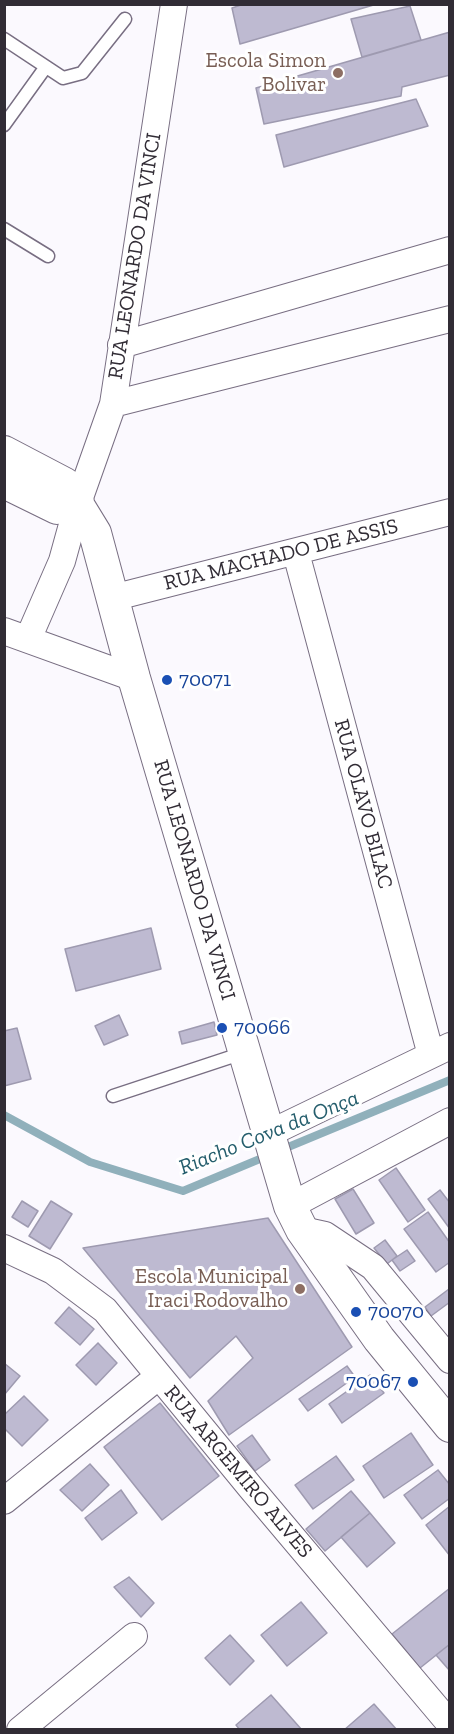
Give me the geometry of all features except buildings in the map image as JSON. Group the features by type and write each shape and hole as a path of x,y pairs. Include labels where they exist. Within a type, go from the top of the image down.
{"street":[{"name":"RUA LEONARDO DA VINCI","path":"16,635 62,561 78,503 113,404 174,4"},
{"path":"121,345 450,250"},
{"path":"113,404 450,319"},
{"path":"4,452 65,484 78,503 57,508 4,482"},
{"name":"RUA LEONARDO DA VINCI","path":"78,503 95,533 134,678 273,1152 296,1218 379,1339 450,1426"},
{"name":"RUA MACHADO DE ASSIS","path":"112,598 450,512"},
{"name":"RUA OLAVO BILAC","path":"296,553 440,1050"},
{"path":"16,635 134,678"},
{"path":"273,1152 440,1050"},
{"path":"450,1121 296,1218 373,1267 450,1360"},
{"name":"RUA ARGEMIRO ALVES","path":"4,1248 53,1271 105,1310 450,1724"},
{"path":"4,1501 159,1376"},
{"path":"20,1730 134,1636"}],"lane":[{"path":"4,39 63,78 82,73 125,18"},
{"path":"4,125 45,68"},
{"path":"4,229 48,256"},
{"path":"113,1096 244,1052"}],"waterway":[{"name":"Riacho Cova da Onça","path":"281,1150 450,1080"},
{"name":"Riacho Cova da Onça","path":"4,1115 90,1162 183,1191 267,1156"}],"place":[{"name":"Escola Simon Bolivar","path":"338,73"},
{"name":"70071","path":"167,680"},
{"name":"70066","path":"222,1028"},
{"name":"Escola Municipal Iraci Rodovalho","path":"300,1289"},
{"name":"70070","path":"356,1312"},
{"name":"70067","path":"413,1382"}]}
